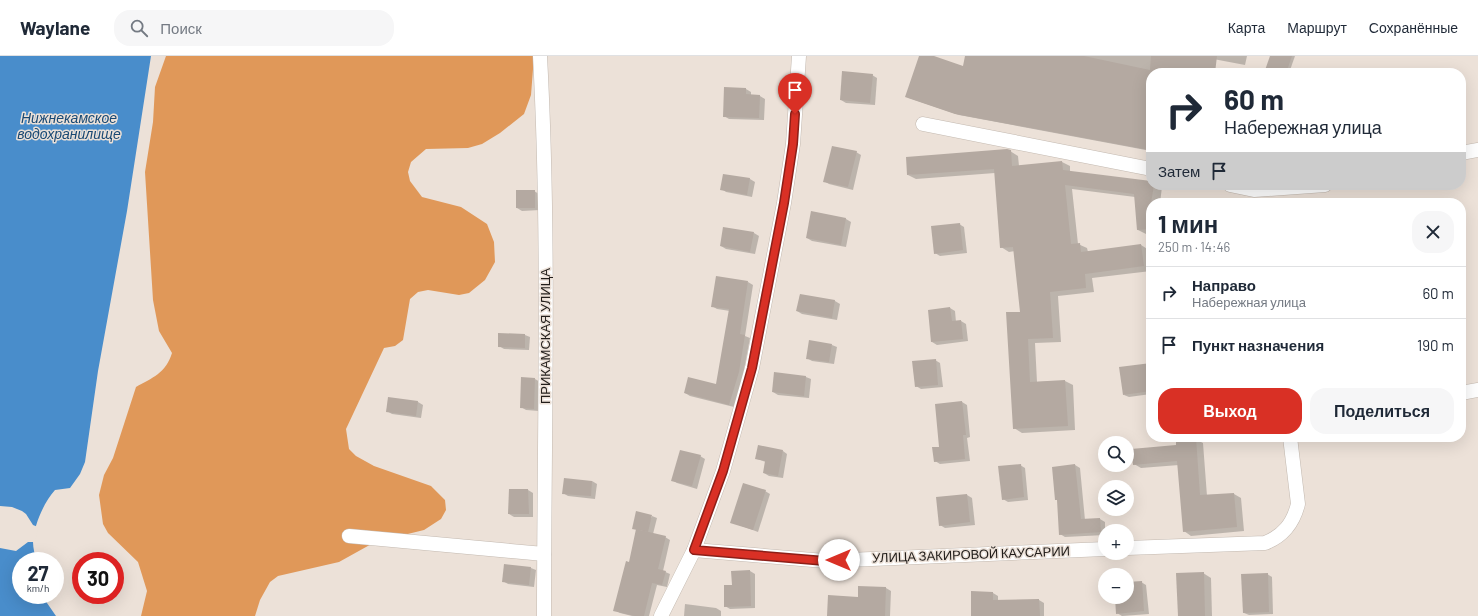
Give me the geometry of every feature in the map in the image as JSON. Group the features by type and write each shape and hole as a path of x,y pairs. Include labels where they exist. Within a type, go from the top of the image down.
{"street":[{"name":"ПРИКАМСКАЯ УЛИЦА","path":"540,56 544,146 544,616"},
{"path":"661,616 694,550 723,471 752,368 784,203 793,144 799,56"},
{"path":"923,124 1146,168"},
{"path":"1466,152 1478,150"},
{"path":"1466,392 1478,390"},
{"path":"1134,548 1264,543 1281,535 1290,526 1296,514 1298,504 1291,442"},
{"path":"349,536 544,554"},
{"name":"УЛИЦА ЗАКИРОВОЙ КАУСАРИИ","path":"694,550 825,561 1098,549"}],"shaded area":[{"path":"166,56 534,56 531,95 524,114 500,133 482,144 468,148 426,149 411,162 408,172 410,181 422,197 461,207 487,224 494,242 495,262 485,280 469,293 459,295 428,290 418,292 410,299 403,340 395,346 384,348 346,429 349,449 356,456 374,466 431,486 445,500 446,510 441,519 424,530 375,542 339,562 278,576 270,582 260,600 255,616 141,616 147,591 138,562 108,533 103,524 99,495 104,475 113,458 136,387 158,374 166,365 172,353 159,331 153,300 145,172 153,122 155,87"}],"water":[{"name":"Нижнекамское водохранилище","path":"0,56 151,56 127,211 98,371 85,462 80,474 70,488 55,490 43,507 34,535 33,544 34,552 12,552 12,604 48,604 56,616 0,616"}],"pier":[{"path":"0,506 12,507 26,514 33,525 38,527 35,542 28,542 16,551 0,548"}],"building":[{"path":"919,56 934,56 963,66 965,56 1084,56 1146,69 1146,149 955,114 905,97"},
{"path":"1151,56 1217,56 1216,68 1150,68"},
{"path":"1270,56 1292,56 1288,68 1266,68"},
{"path":"842,71 873,74 870,103 840,100"},
{"path":"724,87 746,88 746,94 760,95 759,118 723,117"},
{"path":"832,146 857,151 848,187 823,182"},
{"path":"1007,149 1011,150 1012,166 1062,161 1063,170 1146,180 1146,190 1153,190 1152,198 1146,198 1146,229 1137,230 1134,194 1065,185 1071,244 1080,243 1081,252 1141,244 1144,266 1085,274 1086,288 1050,292 1053,338 1028,339 1030,382 1065,380 1068,426 1013,429 1006,312 1020,312 1013,247 1000,248 994,169 907,175 906,157"},
{"path":"723,174 750,178 747,195 720,190"},
{"path":"516,190 535,190 535,208 516,208"},
{"path":"811,211 846,218 841,245 806,238"},
{"path":"960,223 963,250 934,254 931,226"},
{"path":"723,227 754,232 750,252 720,246"},
{"path":"716,276 748,281 740,334 745,335 739,372 729,405 684,393 688,377 716,384 729,309 711,307"},
{"path":"800,294 835,300 832,318 796,311"},
{"path":"950,307 952,321 961,320 963,339 931,342 928,310"},
{"path":"498,333 525,334 525,348 498,347"},
{"path":"809,340 832,344 829,362 806,359"},
{"path":"936,359 938,385 915,387 912,361"},
{"path":"1146,364 1146,392 1123,395 1119,367"},
{"path":"774,372 806,376 804,396 772,392"},
{"path":"521,377 535,378 534,409 520,408"},
{"path":"388,397 418,401 416,416 386,412"},
{"path":"962,401 966,435 963,435 965,459 934,462 932,447 939,447 935,404"},
{"path":"1176,442 1196,442 1200,495 1234,493 1237,527 1183,532 1177,461 1134,465 1134,449 1176,445"},
{"path":"758,445 783,450 778,476 763,473 765,461 755,459"},
{"path":"680,450 701,455 692,486 671,481"},
{"path":"1021,464 1024,497 1002,500 998,466"},
{"path":"1075,464 1081,519 1100,518 1100,524 1098,524 1098,532 1059,535 1057,500 1055,500 1052,467"},
{"path":"564,478 592,481 591,496 562,494"},
{"path":"743,483 766,490 753,530 730,523"},
{"path":"509,489 528,489 529,514 508,514"},
{"path":"967,494 970,522 939,526 936,497"},
{"path":"636,511 652,515 648,532 632,529"},
{"path":"636,529 666,536 658,569 666,571 662,585 652,583 644,616 635,616 613,611 626,561 629,562"},
{"path":"504,564 531,567 529,585 502,582"},
{"path":"750,570 751,606 724,607 724,585 732,585 731,571"},
{"path":"1204,572 1205,616 1178,616 1176,573"},
{"path":"1268,573 1269,612 1243,613 1241,574"},
{"path":"1142,581 1144,611 1116,614 1115,604 1134,604 1134,582"},
{"path":"858,586 886,587 885,616 827,616 828,595 858,597"},
{"path":"971,591 993,592 993,600 1039,599 1040,616 971,616"}],"route":[{"path":"795,114 793,144 784,203 752,368 723,471 694,550 825,561 839,560"}]}
